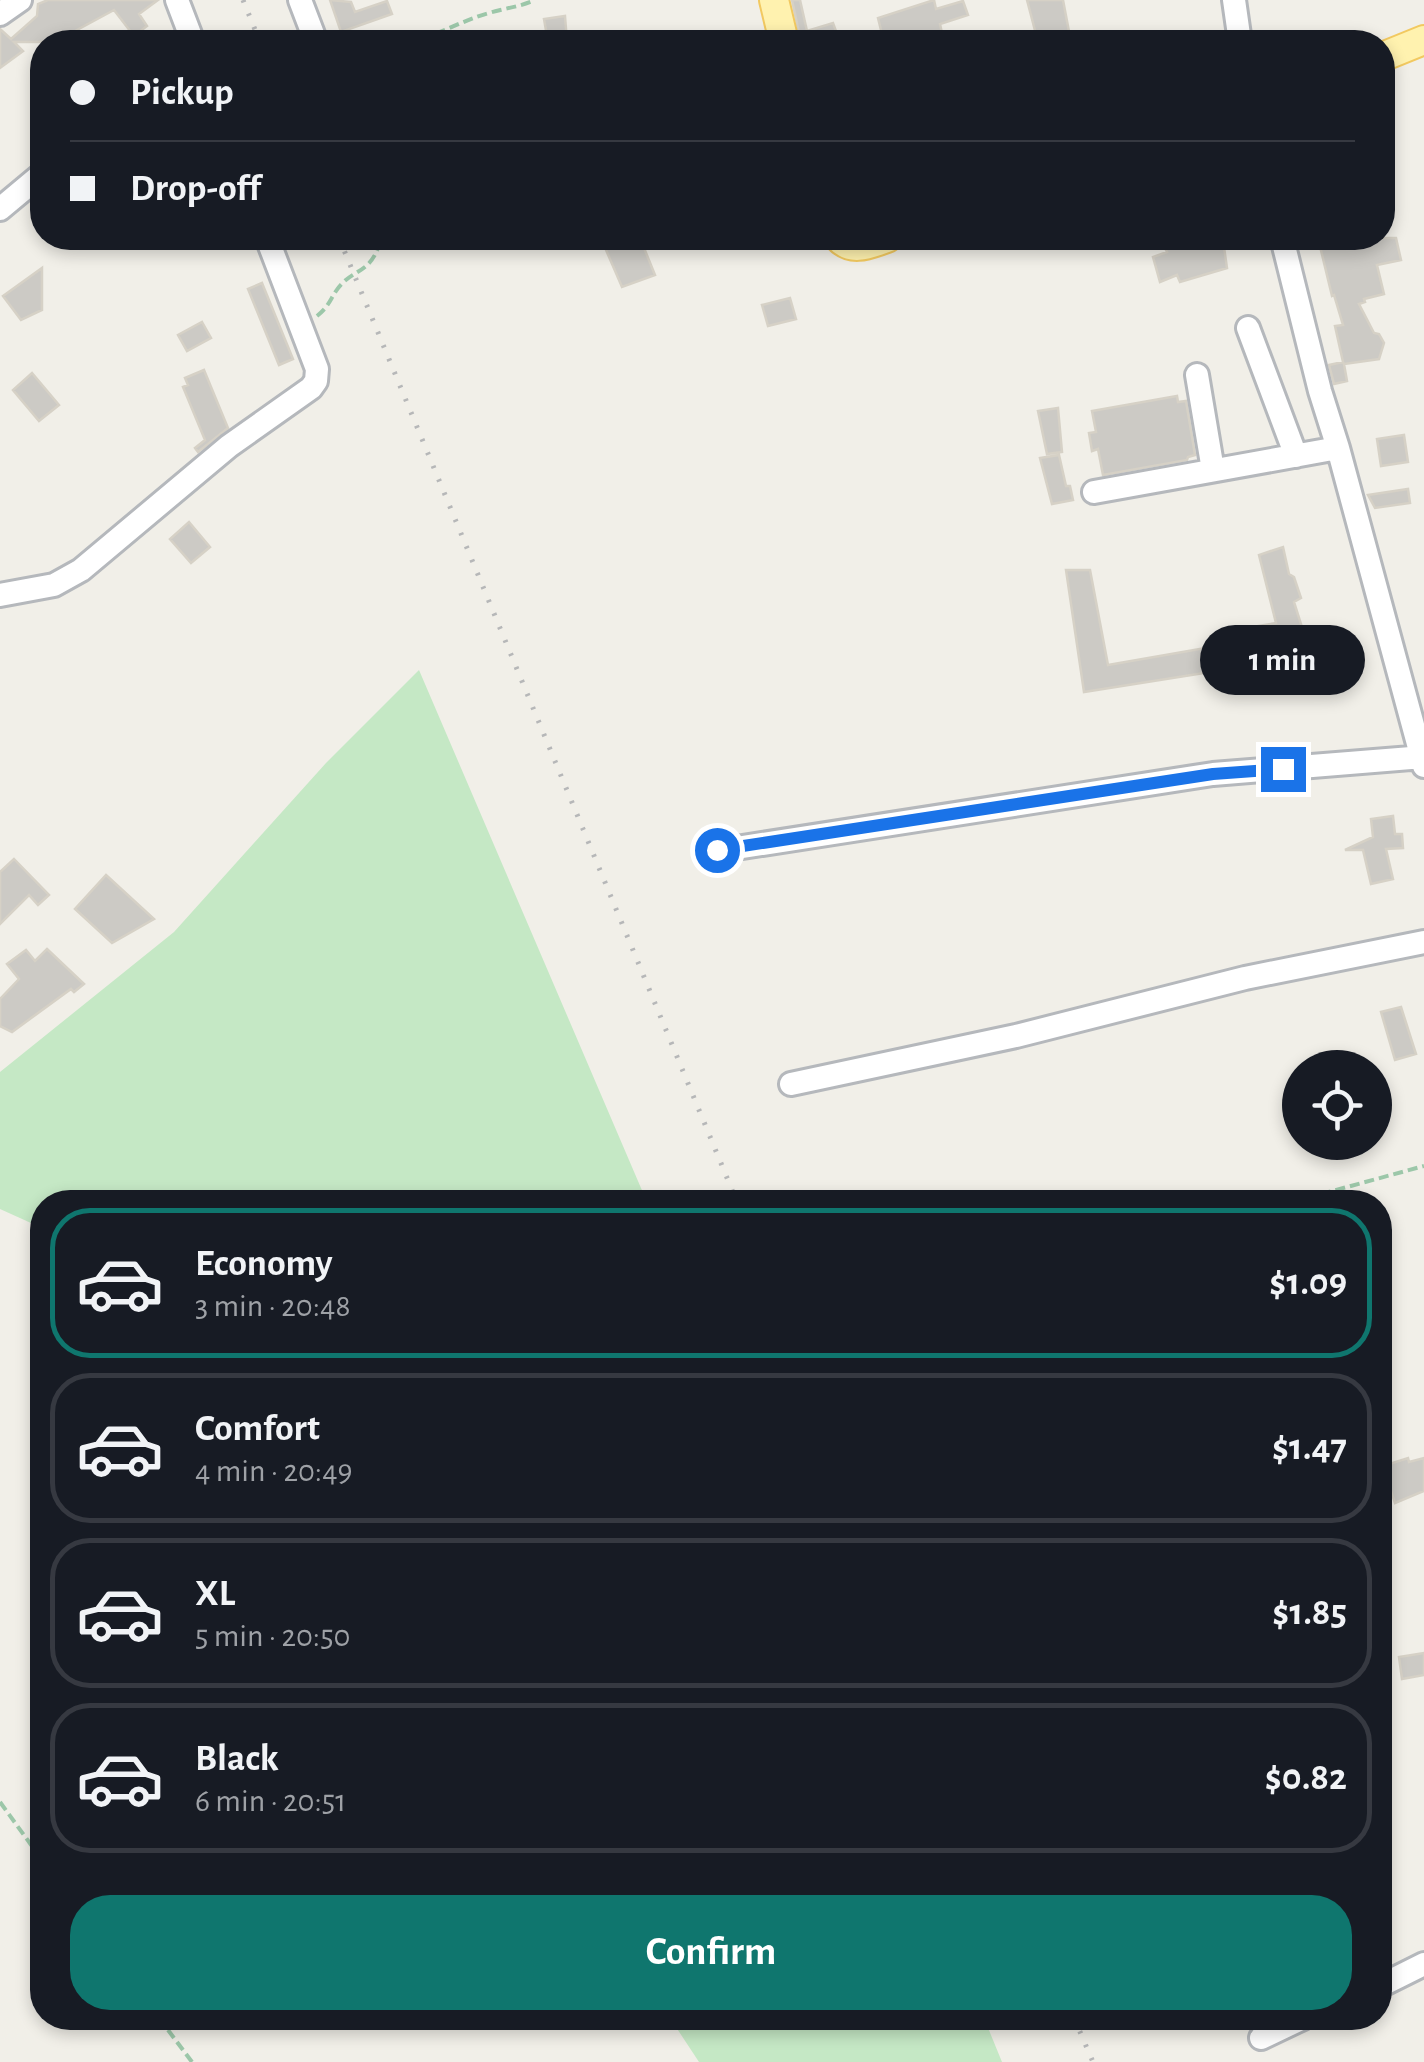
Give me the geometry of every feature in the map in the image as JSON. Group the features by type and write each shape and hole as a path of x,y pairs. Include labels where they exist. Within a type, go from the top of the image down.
{"main road":[{"path":"774,0 781,30"},
{"path":"1395,52 1424,40"}],"street":[{"path":"0,14 20,0"},
{"path":"177,0 188,30"},
{"path":"300,0 311,30"},
{"path":"1234,0 1238,30"},
{"path":"0,209 30,184"},
{"path":"0,595 54,584 81,570 229,446 312,388 317,369 272,250"},
{"path":"1285,250 1424,766"},
{"path":"1248,328 1296,456"},
{"path":"1197,375 1213,470"},
{"path":"1094,492 1338,448"},
{"path":"717,850 1213,774 1423,757"},
{"path":"791,1084 1016,1036 1245,978 1424,942"},
{"path":"1392,1980 1424,1964"},
{"path":"1261,2038 1278,2030"}],"path":[{"path":"451,30 488,13 535,0"},
{"path":"302,328 330,306 336,291 365,270 378,250"},
{"path":"1336,1190 1424,1166"},
{"path":"0,1802 30,1843"},
{"path":"168,2030 192,2062"}],"green space":[{"path":"419,670 642,1190 30,1190 30,1223 0,1209 0,1072 174,932 326,763"},
{"path":"678,2030 989,2030 1002,2062 699,2062"}],"building":[{"path":"48,0 158,0 139,14 147,26 142,30 129,30 114,10 77,30 30,30 30,42 14,42 23,51 0,68 0,29 11,39 37,16 38,4"},
{"path":"330,0 351,2 355,12 387,1 392,14 340,30"},
{"path":"792,0 800,0 807,30 798,30"},
{"path":"934,0 936,9 963,1 968,15 940,24 941,30 881,30 878,18"},
{"path":"1027,0 1063,0 1069,30 1035,30"},
{"path":"565,16 566,30 546,30 544,19"},
{"path":"833,23 836,30 810,30"},
{"path":"1396,238 1401,260 1377,265 1384,294 1359,304 1374,333 1384,343 1379,359 1344,364 1347,381 1334,384 1329,365 1343,362 1335,326 1343,325 1321,250 1395,250"},
{"path":"606,250 645,250 655,275 622,287"},
{"path":"1224,250 1227,268 1180,282 1177,275 1160,282 1153,257 1167,252"},
{"path":"42,268 42,310 21,320 3,296"},
{"path":"262,283 293,359 279,365 248,289"},
{"path":"790,298 796,319 768,326 762,305"},
{"path":"202,322 211,338 187,351 178,335"},
{"path":"204,370 228,428 198,452 195,448 205,440 183,387 188,385 185,378"},
{"path":"32,373 59,405 39,421 13,390"},
{"path":"1177,396 1178,402 1186,401 1195,455 1187,460 1103,475 1098,449 1092,451 1089,433 1096,432 1092,411"},
{"path":"1058,408 1062,452 1047,454 1038,411"},
{"path":"1404,435 1408,462 1381,466 1377,439"},
{"path":"1059,455 1073,500 1052,504 1040,458"},
{"path":"1408,489 1410,503 1375,508 1368,495"},
{"path":"189,522 210,547 191,563 170,539"},
{"path":"1283,547 1289,574 1294,577 1301,598 1294,602 1311,656 1084,692 1066,570 1090,570 1108,665 1240,642 1240,629 1276,623 1259,555"},
{"path":"1393,816 1395,834 1402,834 1403,848 1386,849 1393,879 1371,884 1363,850 1345,850 1373,837 1371,819"},
{"path":"14,859 49,895 38,905 29,895 0,924 0,872"},
{"path":"106,875 154,919 112,943 75,909"},
{"path":"47,949 84,984 74,992 71,989 12,1032 0,1026 0,999 19,979 7,964 26,950 35,961"},
{"path":"1401,1007 1416,1054 1395,1060 1381,1012"},
{"path":"1424,1458 1424,1491 1395,1503 1392,1463"},
{"path":"1424,1653 1424,1675 1402,1679 1399,1657"}],"railway":[{"path":"243,0 255,30"},
{"path":"344,250 732,1190"},
{"path":"1079,2030 1093,2062"}],"route":[{"path":"717,850 1213,774 1283,769"}]}
